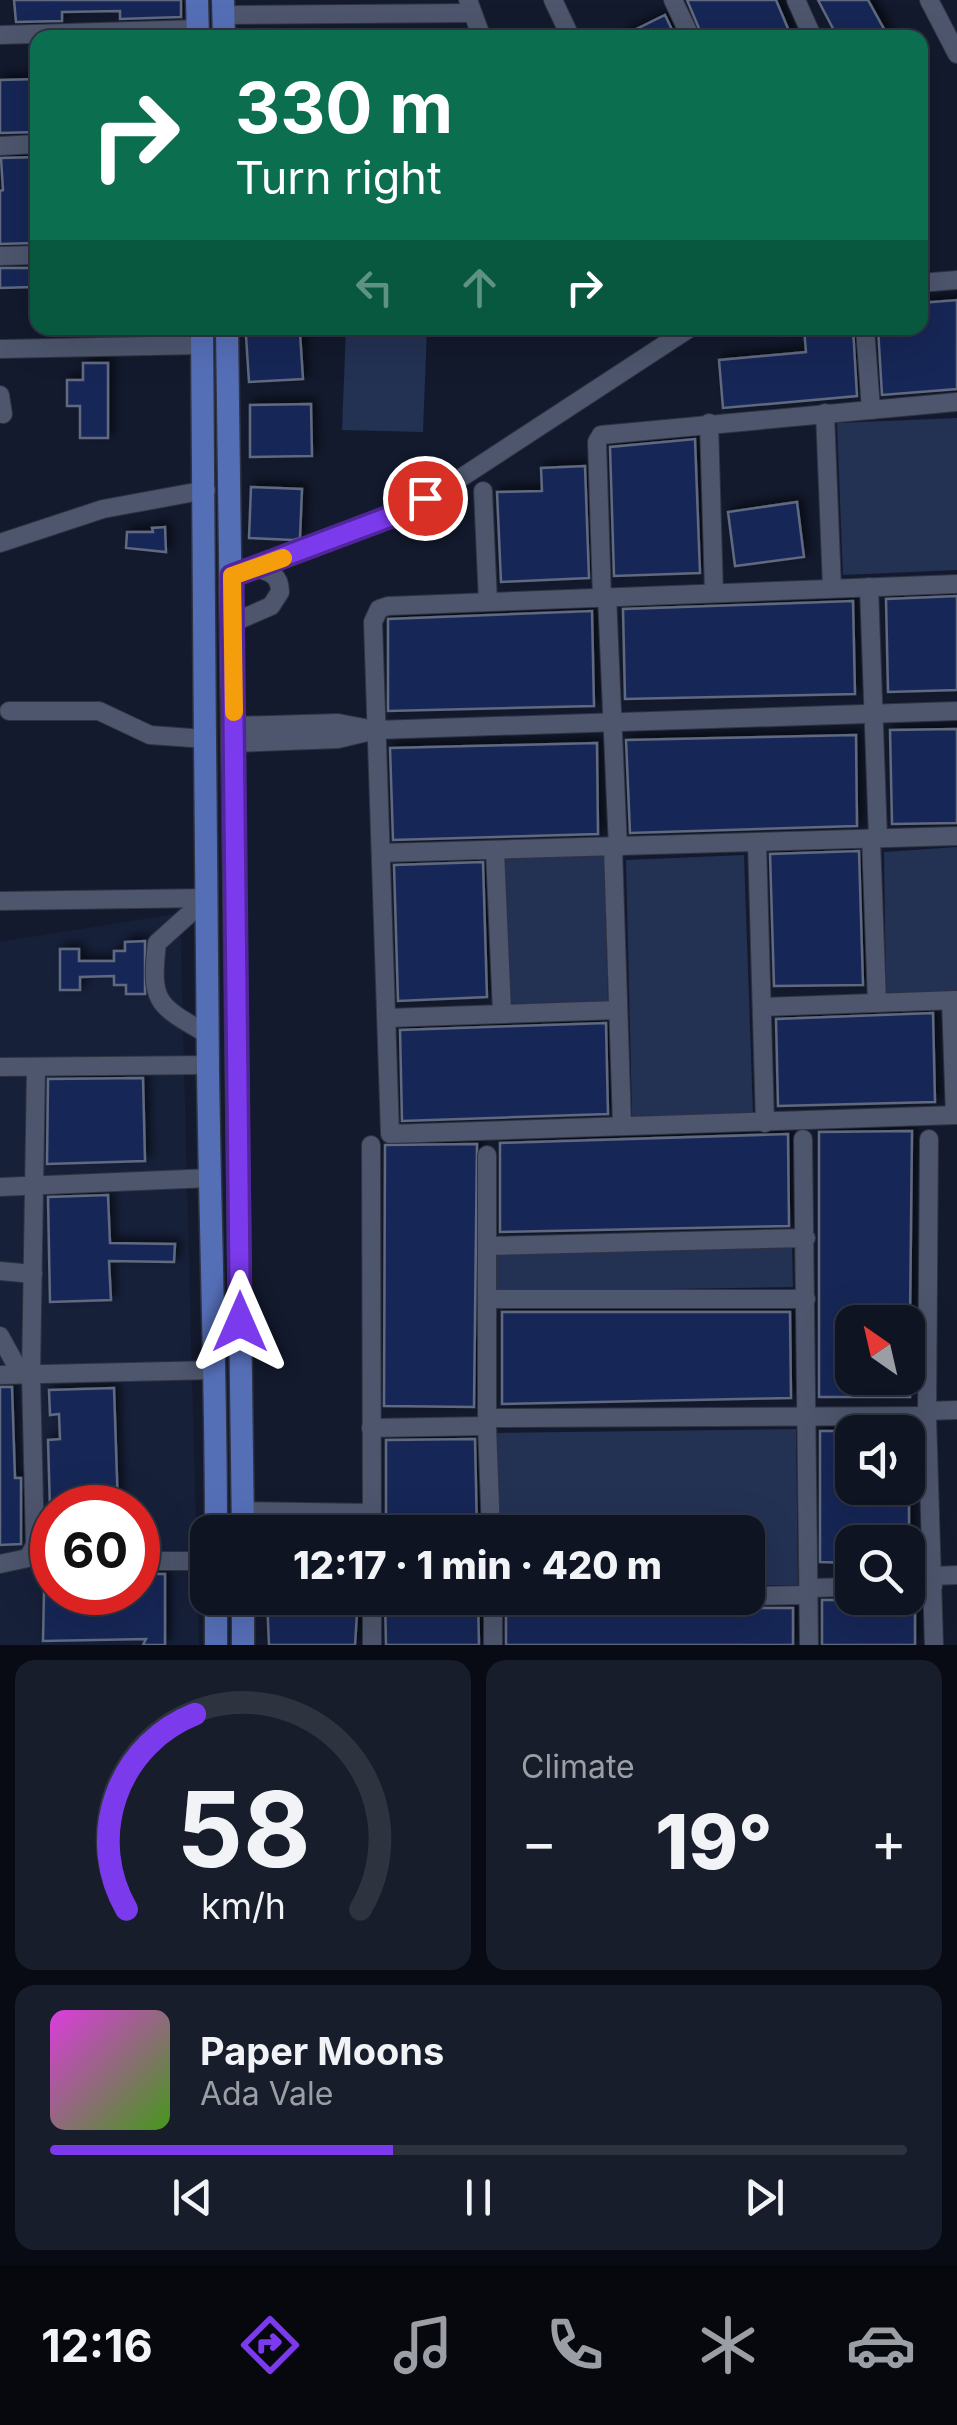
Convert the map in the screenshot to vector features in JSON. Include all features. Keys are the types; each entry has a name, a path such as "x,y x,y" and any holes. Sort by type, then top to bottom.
{"main road":[{"path":"197,0 198,30"},
{"path":"228,335 243,1515"},
{"path":"202,336 216,1515"},
{"path":"210,1187 239,1196"},
{"path":"212,1248 240,1247"},
{"path":"216,1615 216,1645"},
{"path":"243,1615 243,1645"}],"street":[{"path":"553,0 567,30"},
{"path":"673,0 687,30"},
{"path":"796,0 809,30"},
{"path":"929,0 957,54"},
{"path":"223,18 470,7"},
{"path":"0,35 30,35"},
{"path":"0,146 30,144"},
{"path":"0,256 30,255"},
{"path":"928,282 957,280"},
{"path":"232,576 397,514 454,483 679,335"},
{"path":"866,335 871,410"},
{"path":"0,349 202,336"},
{"path":"622,1125 614,721 598,438 609,432 957,402"},
{"path":"825,413 832,588"},
{"path":"709,423 714,592"},
{"path":"0,543 102,509 206,490"},
{"path":"483,491 488,602"},
{"path":"232,623 270,606 280,592 273,573 256,568"},
{"path":"762,1007 954,1001 956,1115 390,1134 373,622 379,610 388,606 957,584"},
{"path":"869,587 877,1002"},
{"path":"9,711 99,711 150,735 206,740"},
{"path":"234,735 338,740 376,730 957,711"},
{"path":"381,854 957,836"},
{"path":"757,842 765,1123"},
{"path":"495,850 502,1013"},
{"path":"0,901 207,898"},
{"path":"207,898 157,942 154,972 156,992 166,1010 208,1034"},
{"path":"387,1018 618,1010"},
{"path":"0,1067 208,1064"},
{"path":"0,1564 28,1558 35,1545 26,1374 33,1274 36,1068"},
{"path":"803,1139 809,1645"},
{"path":"929,1139 927,1413 934,1645"},
{"path":"371,1145 372,1515"},
{"path":"488,1155 490,1515"},
{"path":"0,1187 210,1187"},
{"path":"489,1246 806,1238"},
{"path":"0,1271 33,1274"},
{"path":"488,1299 806,1299"},
{"path":"0,1336 26,1374"},
{"path":"0,1375 216,1370"},
{"path":"371,1428 957,1410"},
{"path":"160,1562 190,1561"},
{"path":"925,1583 957,1576"},
{"path":"765,1595 835,1589"},
{"path":"372,1615 372,1645"},
{"path":"493,1615 493,1645"}],"shaded area":[{"path":"346,335 427,335 423,432 342,430"},
{"path":"957,418 957,570 843,575 837,423"},
{"path":"957,847 957,992 886,995 884,852"},
{"path":"604,855 608,1001 508,1004 505,858"},
{"path":"744,855 753,1114 632,1116 626,860"},
{"path":"180,913 196,1515 190,1515 190,1615 198,1615 199,1645 0,1645 0,942"},
{"path":"792,1247 793,1287 493,1292 493,1251"},
{"path":"796,1429 798,1585 765,1585 765,1515 498,1515 496,1433"}],"building":[{"path":"14,0 181,0 181,17 120,19 120,11 62,12 62,21 16,22"},
{"path":"687,0 776,0 789,30 700,30"},
{"path":"818,0 868,0 885,30 834,30"},
{"path":"665,15 672,30 634,30"},
{"path":"30,79 30,132 0,133 0,80"},
{"path":"30,157 30,243 0,244 1,158"},
{"path":"0,268 30,268 30,287 0,288"},
{"path":"957,300 957,389 882,395 878,335 928,335 928,302"},
{"path":"300,335 303,379 249,382 246,336"},
{"path":"805,335 853,335 857,396 723,408 719,360 806,352"},
{"path":"83,363 108,363 108,438 80,438 80,406 67,406 67,380 83,380"},
{"path":"311,404 312,456 250,457 250,405"},
{"path":"695,439 700,573 614,576 610,447"},
{"path":"585,466 589,578 501,582 497,492 542,491 541,468"},
{"path":"251,487 302,489 300,538 249,538"},
{"path":"797,502 804,557 735,566 728,512"},
{"path":"165,527 166,552 126,548 127,532 153,532 152,528"},
{"path":"957,596 957,690 888,692 886,599"},
{"path":"853,601 855,694 625,699 623,609"},
{"path":"592,611 594,706 388,711 388,619"},
{"path":"957,729 957,823 892,824 890,730"},
{"path":"856,735 857,826 630,833 626,740"},
{"path":"597,743 598,834 393,840 390,748"},
{"path":"859,851 863,985 774,986 770,854"},
{"path":"483,862 487,997 398,1001 394,865"},
{"path":"145,941 145,994 126,994 126,985 114,985 114,976 80,977 80,990 60,990 60,949 79,949 79,961 114,961 114,951 125,951 125,942"},
{"path":"933,1013 935,1102 778,1106 776,1019"},
{"path":"606,1023 608,1114 402,1121 400,1030"},
{"path":"143,1078 145,1161 47,1164 48,1079"},
{"path":"912,1131 910,1305 835,1305 835,1395 910,1397 819,1397 819,1132"},
{"path":"788,1134 789,1226 500,1232 500,1143"},
{"path":"477,1144 474,1407 384,1406 385,1145"},
{"path":"108,1195 110,1243 175,1244 174,1262 109,1261 111,1300 50,1302 48,1197"},
{"path":"502,1312 790,1312 791,1398 502,1404"},
{"path":"0,1387 12,1387 15,1478 21,1478 21,1544 0,1545"},
{"path":"114,1388 117,1485 49,1485 48,1440 60,1439 59,1414 50,1415 49,1390"},
{"path":"820,1431 835,1431 835,1505 909,1505 909,1525 835,1525 835,1562 820,1562"},
{"path":"475,1439 477,1515 386,1515 386,1440"},
{"path":"160,1574 165,1574 165,1645 143,1645 146,1639 43,1641 44,1615 160,1615"},
{"path":"822,1600 835,1600 835,1615 915,1615 915,1645 822,1645"},
{"path":"765,1608 793,1608 793,1645 506,1645 506,1615 765,1615"},
{"path":"268,1615 357,1615 355,1645 269,1645"},
{"path":"385,1615 478,1615 479,1645 386,1645"}],"slow traffic":[{"path":"234,712 232,576 283,558"}],"route":[{"path":"240,1322 232,576 397,514 425,498"}]}
